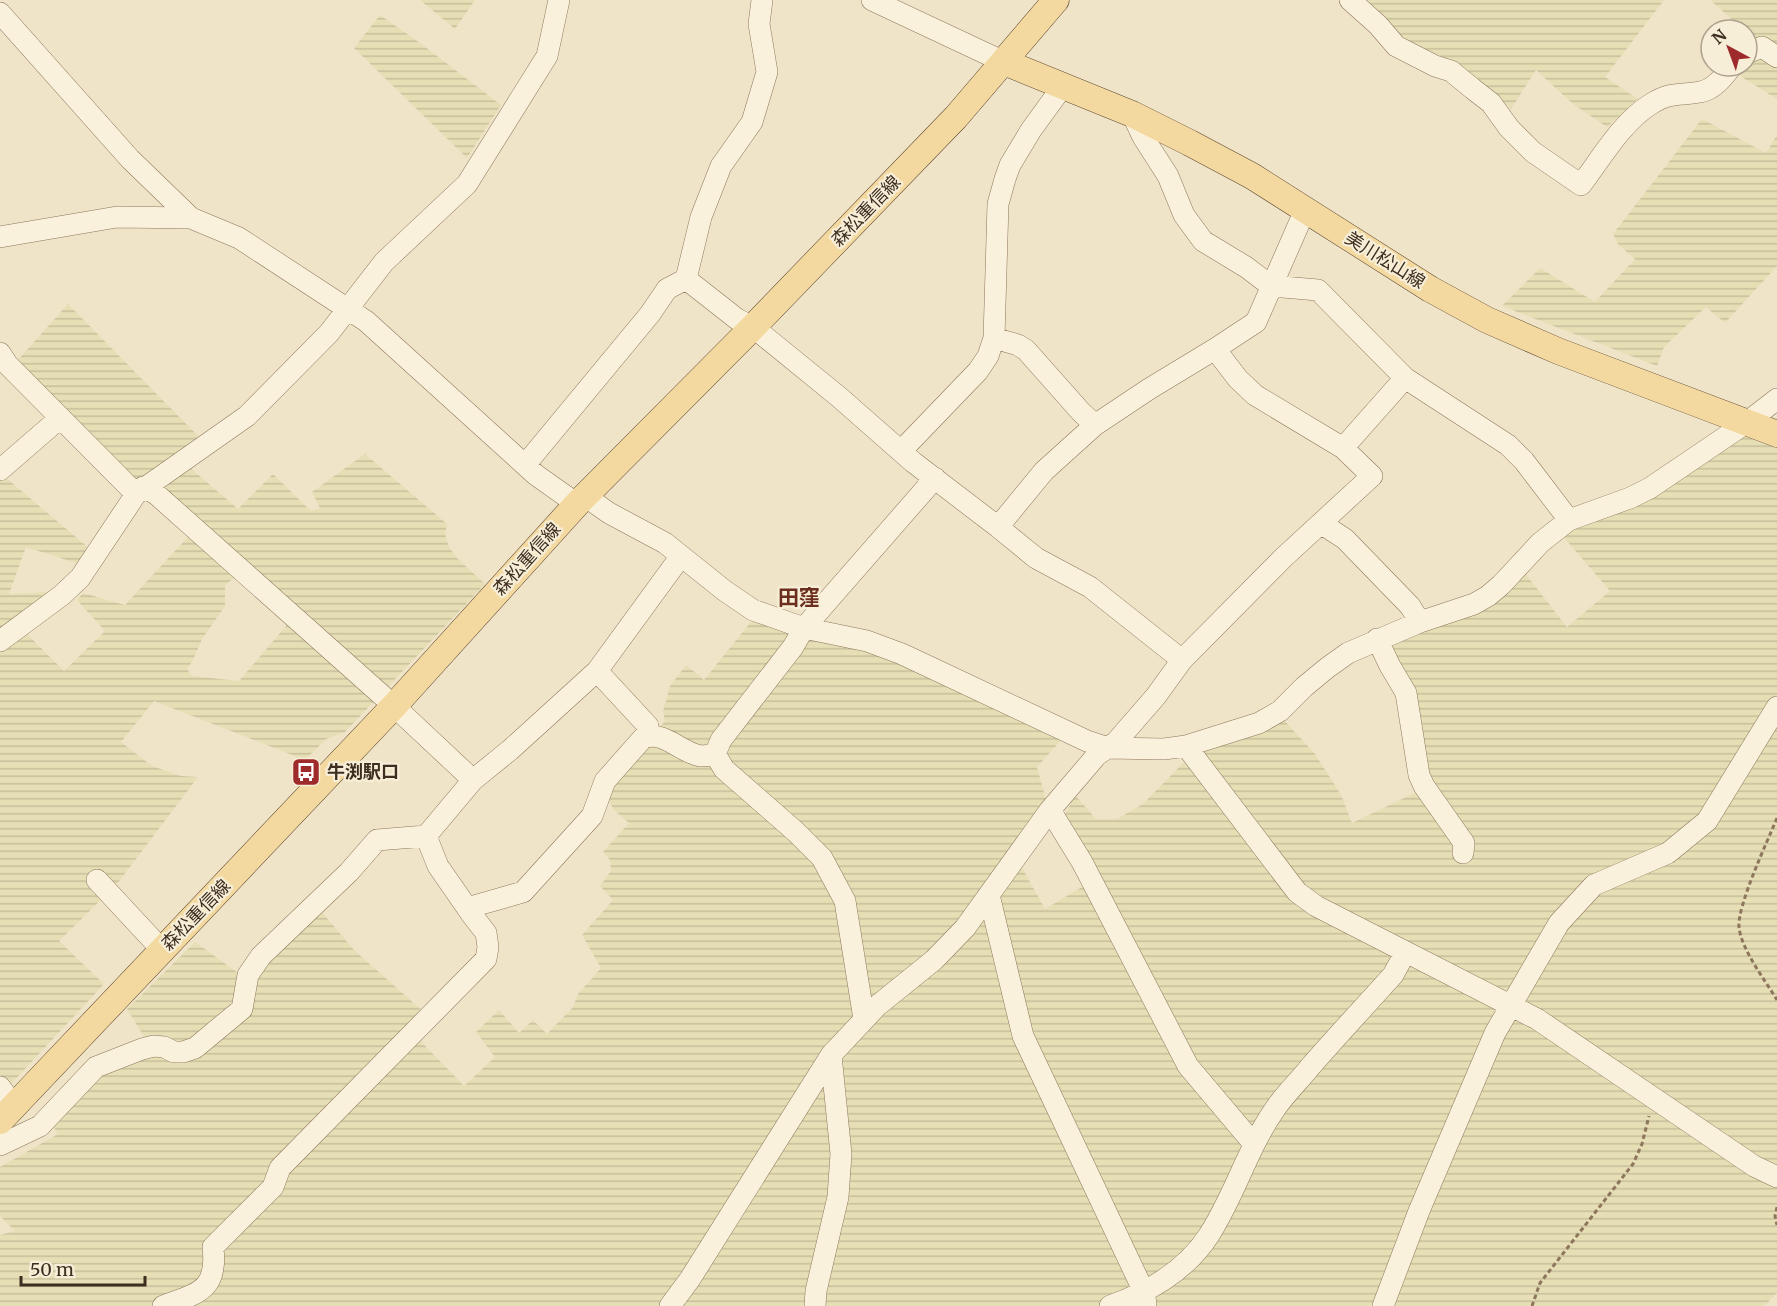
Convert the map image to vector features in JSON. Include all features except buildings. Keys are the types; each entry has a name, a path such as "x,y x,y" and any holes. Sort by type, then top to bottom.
{"main road":[{"name":"森松重信線","path":"5,1104 162,950 394,706 581,500 753,327 956,117 1056,0"},
{"name":"美川松山線","path":"1004,62 1132,114 1252,176 1430,289 1487,320 1558,351 1777,434"}],"street":[{"path":"0,641 62,595 80,578 139,490 248,416 329,333 384,262 467,184 547,56 559,0"},
{"path":"525,465 650,314 667,289 686,279 705,206 721,166 752,122 767,72 759,24 762,0"},
{"path":"872,0 1004,62"},
{"path":"1350,0 1378,25 1396,46 1451,71 1491,104 1509,128 1533,152 1581,184 1642,110 1664,96 1675,93 1701,92 1712,87 1721,78"},
{"path":"0,13 130,159 191,218 239,238 366,321 525,465 581,500 665,543 753,610 804,628 867,641 902,654 1078,737 1108,748 1186,746 1266,719 1280,711 1304,687 1348,653 1420,622 1474,604 1488,596 1540,543 1569,520 1630,498 1650,488 1746,423 1777,399"},
{"path":"1759,48 1762,47 1777,57"},
{"path":"900,451 978,371 988,356 994,338 998,204 1010,165 1031,130 1063,86"},
{"path":"1132,114 1143,137 1168,176 1184,215 1203,241 1246,267 1271,286 1318,290 1405,378 1508,445 1524,461 1569,520"},
{"path":"998,527 1044,471 1095,425 1256,322 1305,210"},
{"path":"0,237 117,217 191,218"},
{"path":"686,279 737,319 753,327 839,396 900,451 1036,558 1090,587 1182,660"},
{"path":"994,338 1018,345 1026,350 1095,425"},
{"path":"678,1302 690,1279 831,1056 877,1006 934,960 965,928 1050,810 1097,756 1116,742 1156,696 1182,660 1283,558 1372,476 1343,448 1255,395 1238,379 1215,349"},
{"path":"0,353 8,365 60,418 139,490 156,494 394,706 473,780"},
{"path":"1343,448 1405,378"},
{"path":"0,470 60,418"},
{"path":"864,1019 845,901 822,858 796,832 724,770 716,754 720,740 793,647 804,628 934,478"},
{"path":"1322,524 1345,539 1410,606 1420,622"},
{"path":"0,1145 40,1126 96,1067 142,1049 164,1047 174,1052 183,1052 195,1048 242,1009 248,975 261,956 349,872 377,840 426,836 473,780 510,750 597,671 681,556"},
{"path":"1377,639 1407,693 1419,775 1424,786 1464,843 1463,853"},
{"path":"597,671 648,726 649,735"},
{"path":"1383,1306 1419,1210 1495,1033 1559,922 1594,885 1668,853 1707,821 1777,707"},
{"path":"467,908 523,892 592,816 605,781 643,738 649,735 660,737 700,756 716,754"},
{"path":"1186,746 1298,892 1342,921 1537,1019 1755,1166 1777,1177"},
{"path":"1050,810 1082,862 1188,1066 1253,1143"},
{"path":"163,1306 200,1292 209,1281 214,1269 213,1247 273,1187 280,1168 486,959 488,947 486,933 438,866 426,836"},
{"path":"97,880 162,950"},
{"path":"988,895 1023,1036 1145,1299"},
{"path":"1110,1306 1145,1299 1190,1258 1208,1236 1253,1143 1276,1107 1393,975 1405,953"},
{"path":"815,1306 816,1291 838,1197 841,1154 831,1056"}],"path":[{"path":"1777,818 1742,908 1739,926 1744,944 1777,1000"},
{"path":"1532,1306 1540,1283 1633,1164 1642,1144 1653,1096"},
{"path":"1777,1208 1775,1216 1777,1225"}],"shaded area":[{"path":"420,0 475,0 455,29"},
{"path":"1364,0 1664,0 1605,77 1638,99 1607,127 1573,104 1536,70 1511,109 1458,63 1401,40"},
{"path":"1710,0 1777,0 1777,99 1743,78 1759,78 1759,18 1730,18"},
{"path":"380,15 501,105 467,158 354,48"},
{"path":"1702,119 1766,153 1777,135 1777,266 1725,323 1706,307 1664,347 1657,366 1502,306 1540,268 1595,302 1635,259 1618,244 1613,234"},
{"path":"68,304 200,438 187,465 238,509 273,474 311,511 320,508 312,492 365,454 447,524 445,534 449,547 457,558 485,584 345,732 326,739 305,760 154,701 121,742 152,766 181,776 198,777 117,884 59,941 104,984 9,1086 0,1075 0,482 5,477 90,549 79,564 26,547 9,594 46,592 47,595 14,621 64,671 105,631 77,600 83,593 125,605 199,525 137,484 17,361","holes":["247,568 297,613 239,681 192,676 187,669 202,639 225,606 225,585"]},
{"path":"1743,434 1777,447 1777,1293 1764,1306 0,1306 0,1235 15,1231 0,1216 0,1167 58,1134 51,1122 79,1093 146,1040 127,1009 195,942 241,975 261,968 320,910 354,950 425,1013 409,1029 464,1086 495,1057 476,1032 499,1010 519,1033 533,1020 547,1034 573,1007 578,994 601,968 582,935 613,900 600,886 611,871 610,860 603,852 629,823 614,810 606,796 665,721 663,711 670,686 686,665 704,680 754,618 869,649 1063,738 1037,767 1046,800 1011,848 1045,909 1099,877 1063,818 1075,795 1096,819 1117,819 1143,804 1184,762 1282,718 1315,754 1341,795 1352,823 1429,786 1386,644 1524,572 1567,627 1610,591 1561,534"}],"place":[{"name":"牛渕駅口","path":"306,772"}],"district":[{"name":"田窪","path":"799,598"}]}
